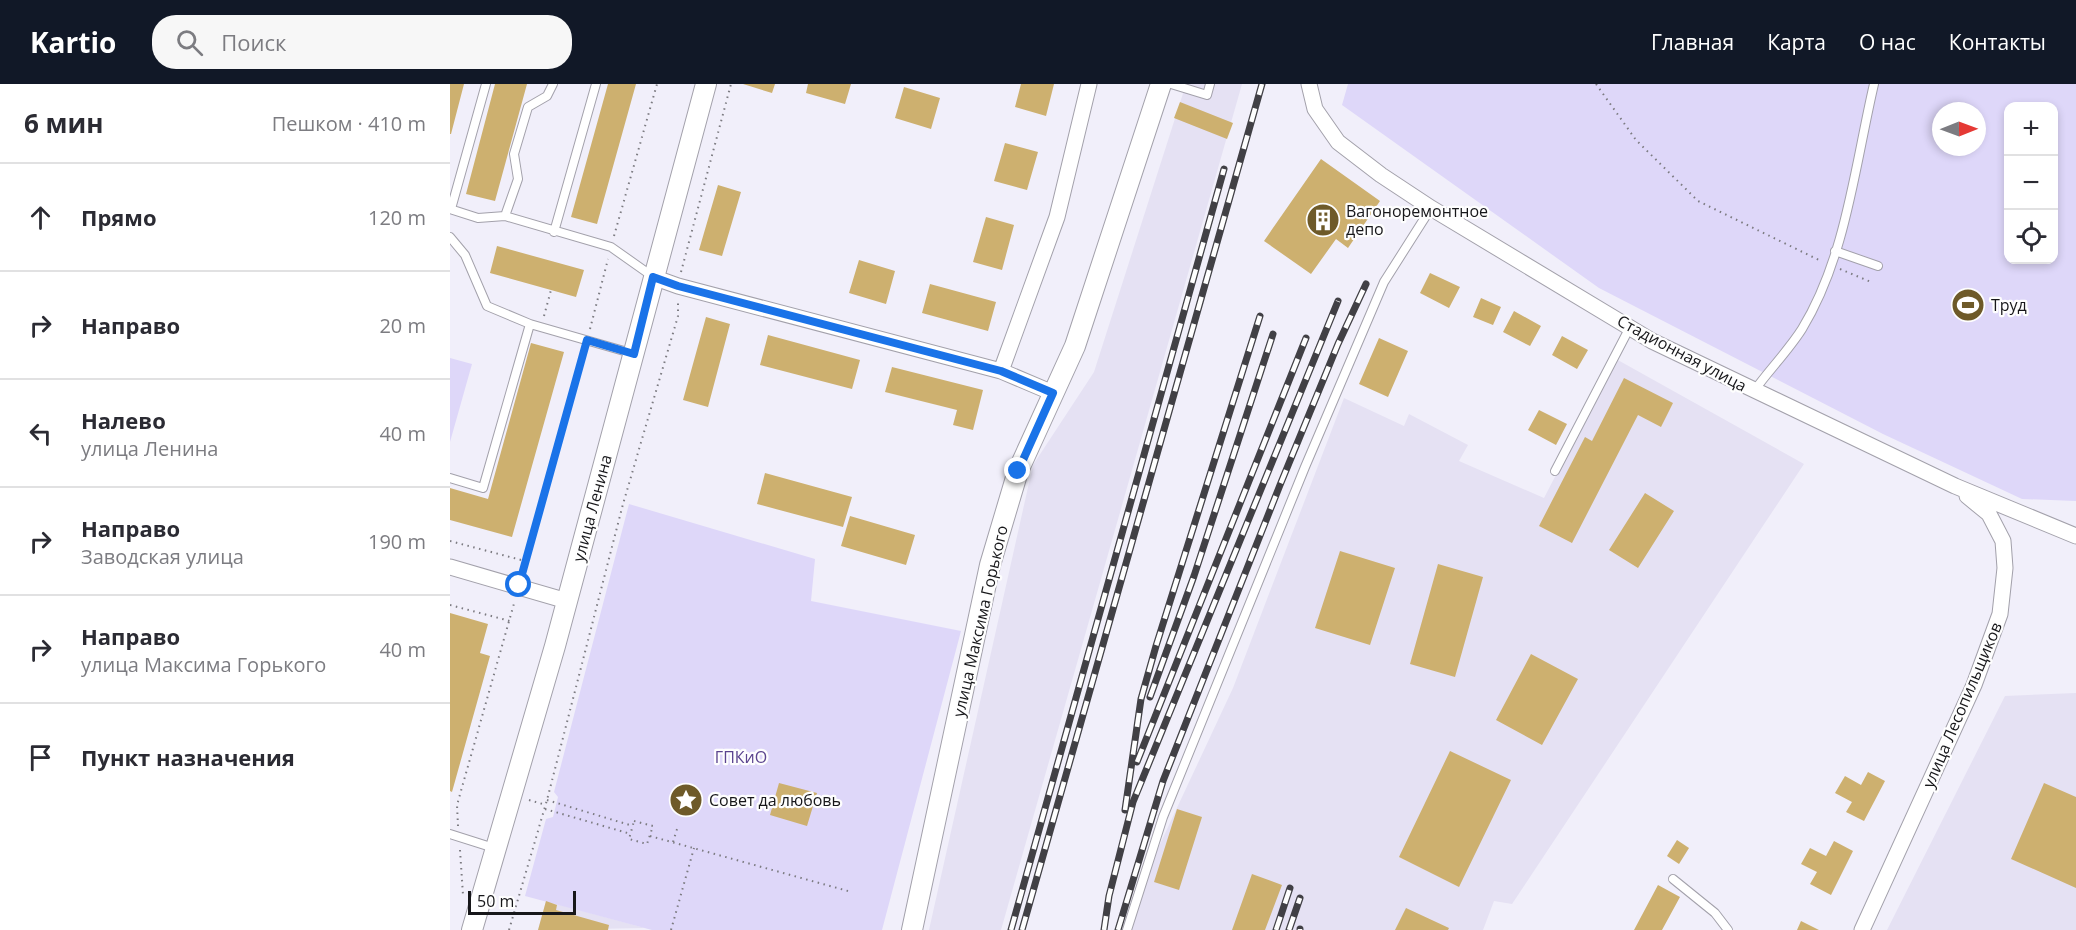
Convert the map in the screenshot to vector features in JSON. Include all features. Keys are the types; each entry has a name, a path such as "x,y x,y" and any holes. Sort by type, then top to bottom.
{"street":[{"name":"улица Ленина","path":"472,930 567,600 706,84"},
{"path":"1001,371 1057,217 1089,84"},
{"name":"улица Максима Горького","path":"912,930 990,565 1018,471 1076,345 1161,84"},
{"name":"Стадионная улица","path":"1310,84 1315,109 1338,142 1431,208 1653,341 1955,486 2076,536"},
{"path":"653,277 678,286 1001,371 1053,393"},
{"name":"улица Лесопильщиков","path":"1862,930 1974,685 2000,614 2005,577 2003,541 1989,514 1955,486"},
{"path":"450,567 567,600"}],"lane":[{"path":"486,84 451,209 478,218 505,216 611,247 653,277"},
{"path":"505,216 518,179 514,154 528,107 547,96 553,84"},
{"path":"554,232 596,84"},
{"path":"1171,84 1207,95 1210,84"},
{"path":"1754,391 1802,329 1831,266 1854,190 1874,84"},
{"path":"1127,930 1163,816 1305,467 1384,282 1431,208"},
{"path":"450,237 465,255 487,306 530,324 634,354"},
{"path":"1835,251 1878,266"},
{"path":"450,478 483,488 530,324"},
{"path":"1554,471 1630,327"},
{"path":"450,834 496,848"},
{"path":"1673,879 1715,913 1728,930"}],"path":[{"path":"464,897 457,804 510,621 657,84"},
{"path":"509,930 545,809 623,504 678,316 678,286 731,84"},
{"path":"1596,84 1636,140 1698,201 1831,266 1871,282"},
{"path":"541,327 551,290"},
{"path":"450,541 525,561"},
{"path":"450,604 510,621"},
{"path":"547,800 633,826"},
{"path":"558,813 561,805"},
{"path":"545,809 631,834"},
{"path":"577,819 580,811"},
{"path":"596,824 598,816"},
{"path":"614,830 616,821"},
{"path":"634,821 653,826 647,844 629,839 633,826 634,821"},
{"path":"672,842 678,826"},
{"path":"650,836 848,891"},
{"path":"671,930 694,848"}],"shaded area":[{"path":"1186,84 1242,84 1001,930 929,930 1033,465 1094,372"},
{"path":"1616,359 1804,464 1512,904 1494,901 1483,930 1131,930 1154,857 1233,688 1344,398 1404,426 1409,414 1468,445 1459,461 1544,498"},
{"path":"2076,693 2076,930 1887,930 2005,696"},
{"path":"546,901 645,928 538,930"}],"green space":[{"path":"1348,84 2076,84 2076,501 2022,499 1883,434 1599,288 1342,105"},
{"path":"450,358 472,364 450,442"},
{"name":"ГПКиО","path":"629,504 815,559 811,601 961,631 882,930 652,930 525,896 546,819 553,817 558,797 554,792"}],"building":[{"path":"450,84 464,84 451,134 450,134"},
{"path":"495,84 527,84 495,201 466,194"},
{"path":"608,84 636,84 597,224 571,217"},
{"path":"743,84 775,84 772,93"},
{"path":"808,84 851,84 845,104 806,93"},
{"path":"1021,84 1054,84 1046,116 1015,107"},
{"path":"904,87 940,98 931,129 895,118"},
{"path":"1180,102 1233,123 1227,139 1174,118"},
{"path":"1005,143 1038,152 1027,190 994,181"},
{"name":"Вагоноремонтное депо","path":"1321,159 1380,201 1348,248 1336,239 1311,274 1264,241"},
{"path":"718,185 741,192 722,256 699,250"},
{"path":"986,217 1014,225 1002,270 973,262"},
{"path":"497,246 584,270 576,297 490,273"},
{"path":"859,260 895,271 886,304 849,293"},
{"path":"1430,273 1460,287 1449,308 1420,293"},
{"path":"930,284 996,302 988,331 922,313"},
{"path":"1481,298 1501,307 1493,325 1473,317"},
{"path":"1514,311 1541,326 1530,346 1503,332"},
{"path":"706,317 730,324 708,407 683,400"},
{"path":"768,335 860,360 852,389 760,365"},
{"path":"1562,336 1588,350 1577,369 1552,355"},
{"path":"1379,338 1408,351 1388,397 1359,384"},
{"path":"531,343 564,352 512,537 450,520 450,488 488,499"},
{"path":"892,367 983,390 973,430 953,425 957,410 885,392"},
{"path":"1624,378 1673,403 1661,427 1638,415 1572,543 1539,526 1585,437 1592,441"},
{"path":"1539,410 1567,424 1556,445 1528,430"},
{"path":"765,473 852,497 843,527 757,504"},
{"path":"1645,493 1674,511 1638,568 1609,550"},
{"path":"850,516 915,535 906,565 841,546"},
{"path":"1340,551 1395,568 1370,645 1315,628"},
{"path":"1438,564 1483,577 1455,677 1410,664"},
{"path":"450,613 488,624 480,653 490,656 452,792 450,791"},
{"path":"1531,654 1578,679 1542,745 1496,720"},
{"path":"1450,751 1511,780 1459,887 1399,857"},
{"path":"1868,772 1885,781 1864,821 1846,812 1852,802 1835,793 1845,776 1861,785"},
{"path":"779,783 817,793 807,826 770,815"},
{"path":"2044,783 2076,797 2076,888 2011,859"},
{"path":"1177,809 1202,817 1179,890 1154,882"},
{"path":"1677,840 1689,848 1679,864 1667,856"},
{"path":"1834,841 1853,851 1831,895 1810,884 1817,872 1801,864 1810,848 1826,856"},
{"path":"1252,874 1282,885 1265,930 1232,930"},
{"path":"1658,885 1680,897 1662,930 1634,930"},
{"path":"546,901 557,905 556,910 609,925 608,930 538,930"},
{"path":"1406,908 1449,928 1448,930 1395,930"},
{"path":"1801,921 1819,930 1797,930"}],"railway":[{"path":"1022,930 1262,84"},
{"path":"1011,930 1224,169"},
{"path":"1118,930 1163,781 1280,485 1338,344 1366,284"},
{"path":"1104,930 1109,896 1133,802 1338,301"},
{"path":"1125,810 1141,699 1260,316"},
{"path":"1150,697 1194,576 1273,334"},
{"path":"1137,762 1306,338"},
{"path":"1276,930 1290,888"},
{"path":"1289,930 1300,898"}],"place":[{"name":"Вагоноремонтное депо","path":"1323,220"},
{"name":"Труд","path":"1968,305"},
{"name":"Совет да любовь","path":"686,800"}],"route":[{"path":"519,585 587,340 634,354 653,277 678,286 1001,371 1053,393 1018,471"}]}
